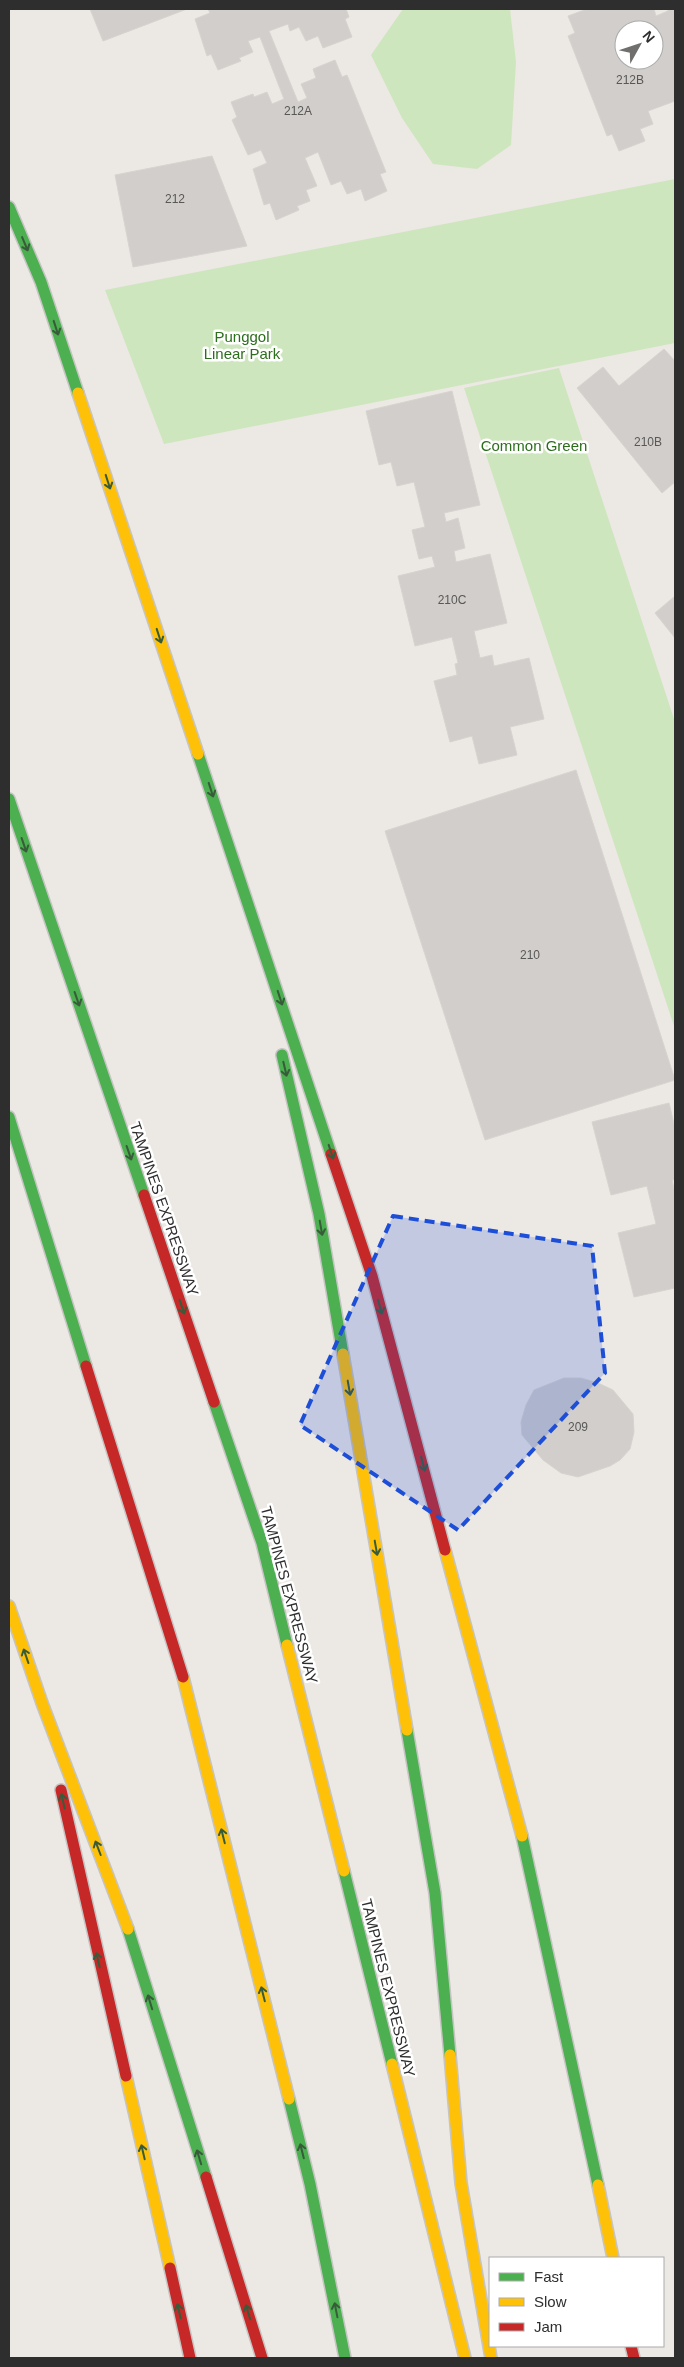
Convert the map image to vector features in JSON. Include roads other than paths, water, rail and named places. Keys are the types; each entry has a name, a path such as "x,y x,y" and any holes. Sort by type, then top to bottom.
{"highway":[{"path":"9,207 41,282 372,1276 530,1864 613,2257"},
{"name":"TAMPINES EXPRESSWAY","path":"9,799 262,1543 465,2358"},
{"path":"242,886 274,1021"},
{"path":"278,1040 319,1214 435,1893 461,2184 489,2346"},
{"path":"9,1118 186,1686 310,2184 345,2358"},
{"path":"9,1606 42,1703 120,1907 262,2358"},
{"path":"42,1703 190,2358"}],"park label":[{"name":"Punggol Linear Park","path":"242,346"},
{"name":"Common Green","path":"534,446"}]}
